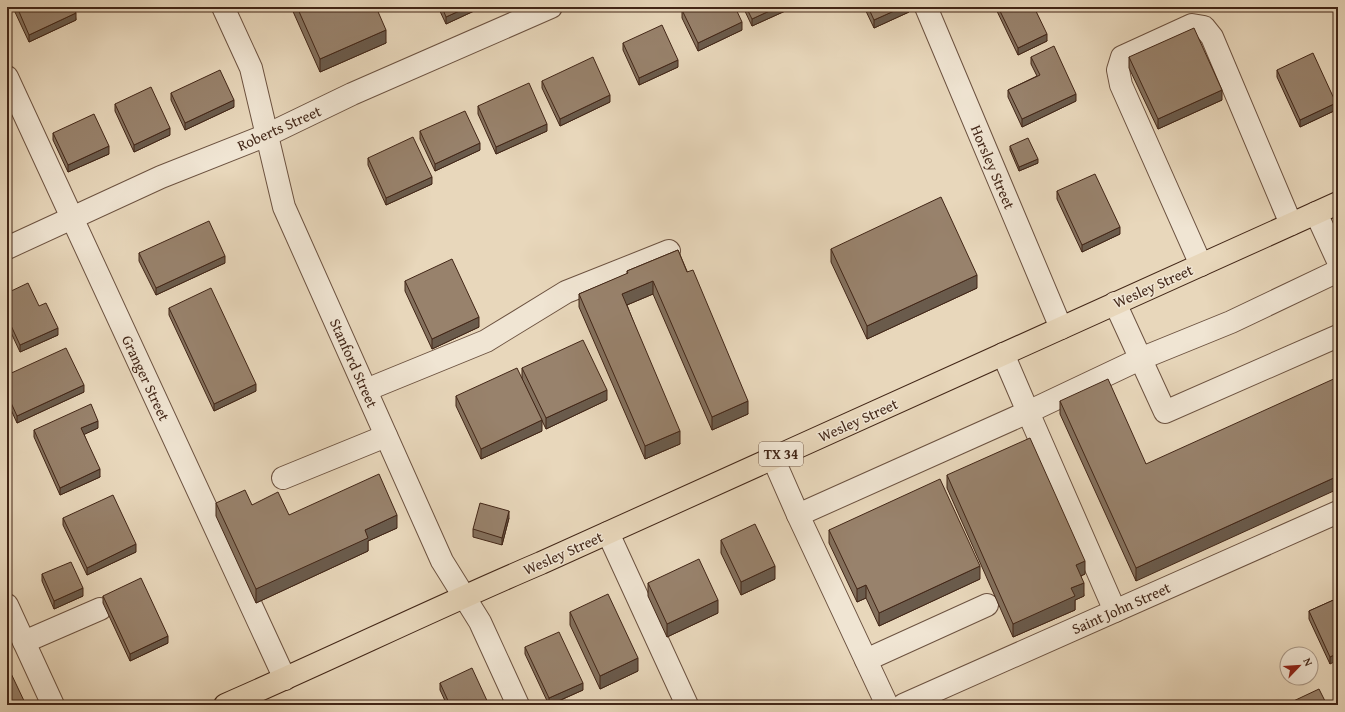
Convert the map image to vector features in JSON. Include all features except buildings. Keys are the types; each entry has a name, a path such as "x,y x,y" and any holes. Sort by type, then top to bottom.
{"main road":[{"name":"Wesley Street","path":"225,705 1338,203"}],"street":[{"name":"Stanford Street","path":"223,7 250,68 284,208 442,561 480,622 518,705"},
{"name":"Roberts Street","path":"7,248 161,177 266,135 352,94 551,7"},
{"name":"Horsley Street","path":"926,7 1061,328"},
{"path":"1201,265 1121,85 1118,70 1122,57 1185,28 1192,25 1204,27 1212,37 1291,224"},
{"name":"Granger Street","path":"7,77 285,679"},
{"path":"1316,213 1335,247"},
{"path":"366,390 486,341 566,292 669,251"},
{"path":"798,515 1028,412 1140,359 1231,322 1338,271"},
{"path":"1115,303 1165,412 1338,336"},
{"path":"1003,354 1115,611"},
{"path":"283,478 386,436"},
{"path":"773,458 887,705"},
{"name":"Saint John Street","path":"903,705 1338,512"},
{"path":"608,533 688,705"},
{"path":"7,605 53,705"},
{"path":"866,660 987,605"},
{"path":"24,642 100,609"}]}
